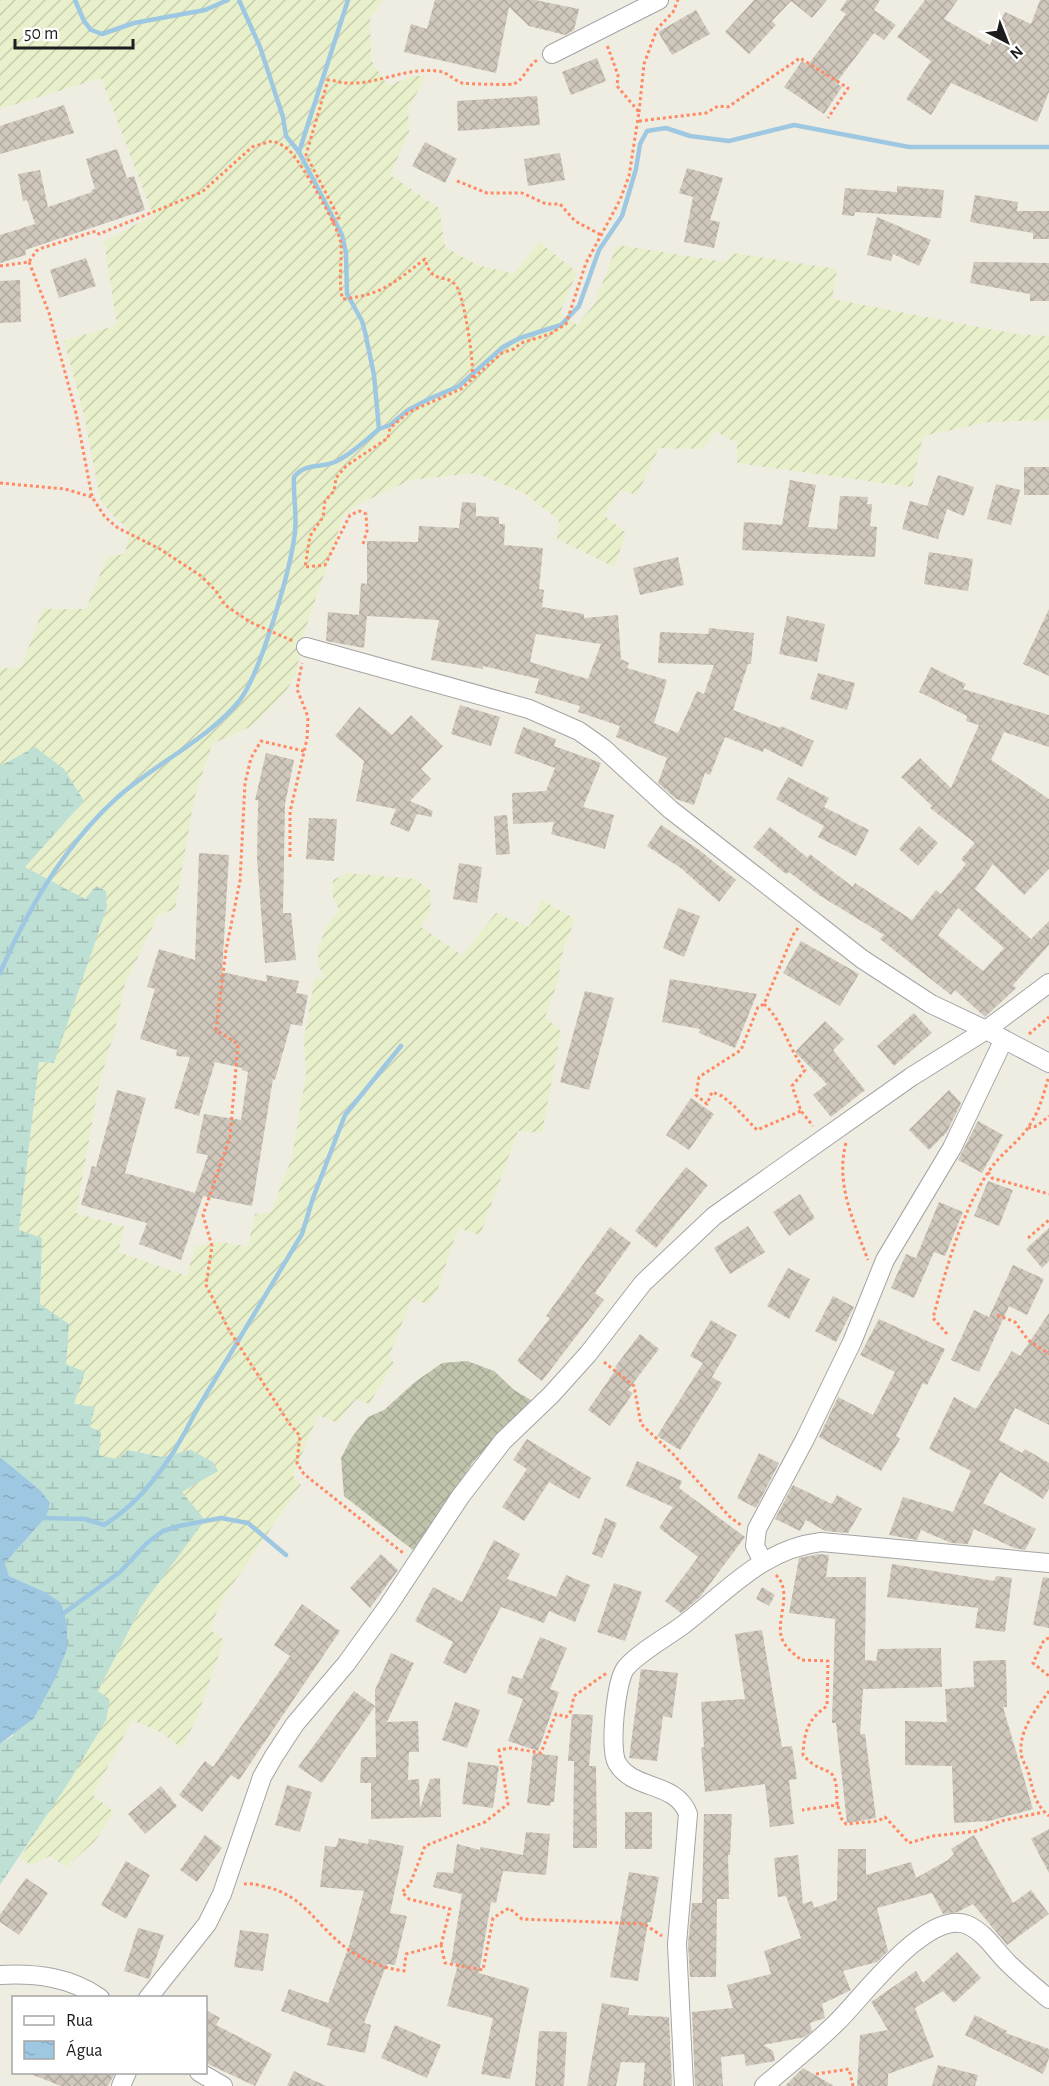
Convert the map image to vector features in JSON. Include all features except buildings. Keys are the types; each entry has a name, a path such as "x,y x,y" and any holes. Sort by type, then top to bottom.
{"street":[{"path":"552,54 599,28 659,0"},
{"path":"306,647 529,709 579,731 603,748 671,810 861,959 931,1004 1048,1063"},
{"path":"150,1996 189,1950 207,1924 222,1894 253,1799 274,1756 295,1724 346,1664 480,1470 503,1441 552,1395 588,1354 643,1283 714,1215 845,1126 911,1077 986,1030 1049,983"},
{"path":"763,1562 755,1546 754,1538 852,1342 874,1286 897,1237 952,1148 1010,1042"},
{"path":"684,2086 677,1944 688,1814 684,1804 676,1796 635,1778 617,1763 613,1750 616,1707 624,1670 746,1572 798,1545 821,1542 1049,1563"},
{"path":"765,2086 835,2024 897,1957 916,1941 949,1924 966,1924 979,1932 1020,1975 1049,1999"},
{"path":"0,1976 29,1974 50,1977 79,1985 97,1996"},
{"path":"201,2074 223,2086"}],"path":[{"path":"363,544 367,531 366,514 360,511 350,515 325,565 305,567 310,536 317,530 323,517 325,501 334,491 336,478 346,466 388,438 390,428 409,412 461,389 502,353 514,349 521,343 550,334 566,324 586,263 603,236 629,176 639,121 644,64 657,29 673,12 678,0"},
{"path":"599,28 615,63 618,75 617,86 639,112"},
{"path":"332,222 339,218 306,155 328,81 344,84 390,77 413,70 439,71 450,74 462,83 488,83 502,86 516,83 535,60 552,54"},
{"path":"639,121 706,113 718,106 728,107 800,58 848,88 828,118"},
{"path":"0,266 29,262 36,251 42,248 96,231 99,234 202,192 252,147 272,141 290,152 326,206 340,241 343,268 340,292 344,299 387,289 408,275 425,259 428,270 434,277 450,280 456,286 465,316 474,368 472,380"},
{"path":"457,181 487,193 522,193 546,204 560,204 575,221 603,236"},
{"path":"29,262 49,314 76,413 92,497 105,517 118,528 160,549 201,576 216,591 225,606 250,622 306,647 297,689 308,717 304,751 290,812 290,857"},
{"path":"0,483 65,489 92,497"},
{"path":"304,751 261,741 250,758 245,783 240,881 226,950 216,1030 238,1044 230,1137 203,1215 212,1246 206,1285 229,1330 300,1436 297,1463 304,1474 417,1564"},
{"path":"801,1111 757,1130 722,1096 712,1092 707,1104 696,1095 699,1077 741,1050 758,1007 764,1004 793,934 807,918"},
{"path":"764,1004 774,1013 793,1055 805,1070 792,1086 801,1111 813,1126 820,1125"},
{"path":"1010,1042 1049,1017"},
{"path":"947,1334 933,1318 961,1231 988,1172 1006,1148 1028,1128 1042,1103 1048,1078 1048,1063"},
{"path":"1028,1128 1036,1126 1049,1116"},
{"path":"845,1126 847,1139 840,1163 845,1198 870,1266 874,1286"},
{"path":"988,1172 992,1178 1049,1194"},
{"path":"1028,1238 1049,1220"},
{"path":"997,1315 1015,1322 1028,1340 1049,1354"},
{"path":"588,1354 610,1365 634,1386 641,1424 673,1454 723,1510 754,1538"},
{"path":"763,1562 780,1579 785,1602 783,1642 801,1660 828,1661 827,1706 815,1714 804,1732 803,1755 814,1766 831,1771 837,1779 837,1805 841,1818 846,1824 878,1821 885,1817 909,1843 933,1836 978,1831 1001,1821 1044,1812"},
{"path":"1049,1638 1044,1640 1033,1663 1049,1676"},
{"path":"624,1670 603,1673 591,1686 574,1696 571,1711 566,1717 556,1714 541,1753 512,1748 499,1750 508,1804 485,1822 425,1846 410,1884 402,1892 409,1899 450,1909 441,1945 445,1963 483,1970 493,1918 509,1908 522,1919 644,1924 677,1944"},
{"path":"1049,1691 1031,1716 1022,1737 1021,1755 1029,1774 1036,1804 1049,1816"},
{"path":"802,1810 837,1805"},
{"path":"222,1894 246,1883 284,1891 302,1903 336,1940 367,1961 382,1967 404,1971 406,1954 441,1945"},
{"path":"816,2074 849,2069 853,2086"}],"shaded area":[{"path":"0,0 383,0 370,19 371,60 388,86 411,76 426,76 408,109 409,132 390,175 439,208 445,247 477,265 514,274 539,242 577,272 560,313 577,325 594,305 617,245 726,262 733,253 837,269 832,299 1016,334 1049,336 1049,420 989,422 923,436 912,487 737,463 737,443 715,431 703,449 659,448 637,495 620,490 604,515 626,533 614,567 557,539 559,520 524,493 476,473 411,480 363,502 344,515 303,636 296,674 285,693 252,726 212,744 194,799 175,909 158,915 125,984 99,1084 76,1213 125,1227 118,1252 187,1276 195,1246 218,1242 248,1246 255,1214 271,1212 292,1157 306,1074 304,1038 315,977 324,979 318,963 318,949 327,925 339,910 332,895 333,880 347,873 415,879 431,891 430,911 421,927 462,955 496,913 529,927 542,900 575,919 563,951 557,984 545,1017 561,1031 542,1133 518,1131 480,1235 458,1228 437,1291 427,1304 412,1298 389,1356 394,1363 369,1404 356,1399 337,1423 318,1415 293,1476 301,1485 225,1595 209,1629 224,1640 197,1717 182,1748 162,1733 132,1720 93,1795 114,1812 95,1841 66,1867 50,1856 31,1865 20,1858 106,1720 98,1691 141,1607 181,1493 191,1450 161,1457 129,1450 117,1459 99,1455 90,1427 74,1404 65,1364 68,1324 40,1305 42,1238 19,1231 39,1062 53,1063 107,907 106,891 96,886 85,899 25,867 84,801 0,766 0,669 21,667 43,609 86,609 107,557 125,554 129,529 113,516 100,499 84,415 64,341 117,325 104,242 153,215 101,78 0,109"},
{"path":"467,1361 494,1371 514,1390 531,1400 474,1461 413,1550 344,1496 341,1458 352,1437 368,1417 384,1410 415,1382 442,1363"}],"green space":[{"path":"35,747 64,769 84,801 25,867 85,899 96,886 106,891 107,907 54,1063 39,1062 19,1230 42,1238 40,1304 69,1324 66,1364 85,1372 74,1404 95,1407 90,1427 101,1432 99,1455 117,1459 128,1450 161,1457 191,1450 213,1462 218,1471 182,1492 205,1520 141,1607 98,1691 110,1700 106,1720 69,1782 0,1885 0,1744 13,1736 45,1592 9,1576 5,1563 46,1517 39,1489 0,1457 0,766"}],"water":[{"path":"0,1457 39,1489 50,1503 46,1517 5,1563 9,1576 45,1592 61,1603 67,1624 67,1649 56,1677 34,1718 0,1744"}],"waterway":[{"path":"75,0 84,21 91,30 102,34 134,23 205,10 228,0"},
{"path":"0,973 36,901 82,834 133,784 199,738 240,700 266,644 281,594 295,525 294,477 309,467 343,458 379,429 374,375 365,332 362,321 347,294 346,253 342,235 299,152 286,136 283,117 260,47 239,0"},
{"path":"299,152 348,0"},
{"path":"379,429 390,425 408,410 459,386 503,347 520,338 561,325 579,306 599,250 622,216 636,169 640,144 647,131 666,128 690,136 729,141 794,125 909,147 1049,147"},
{"path":"42,1518 85,1519 104,1525 133,1503 157,1476 178,1445 302,1234 313,1198 345,1115 401,1046"},
{"path":"60,1616 120,1572 147,1543 163,1531 179,1526 221,1518 248,1523 286,1555"}]}
